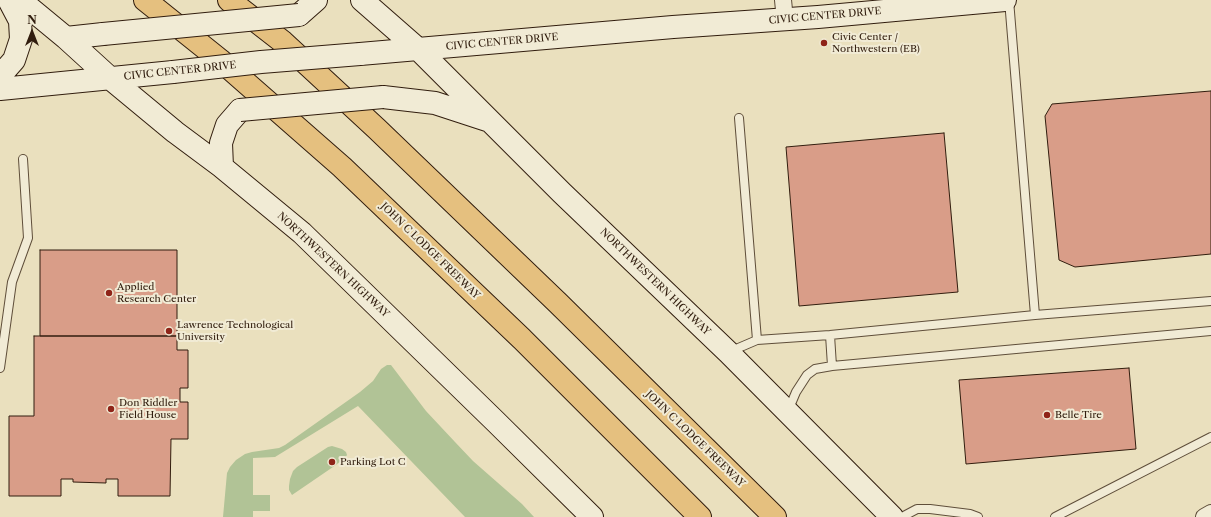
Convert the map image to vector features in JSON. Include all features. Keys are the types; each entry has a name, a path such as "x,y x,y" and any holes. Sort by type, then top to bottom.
{"highway":[{"name":"JOHN C LODGE FREEWAY","path":"144,0 220,60 342,167 522,339 700,517"},
{"name":"JOHN C LODGE FREEWAY","path":"229,0 283,42 382,135 552,298 775,517"}],"main road":[{"path":"0,76 14,60 21,39 20,21 9,0"},
{"name":"NORTHWESTERN HIGHWAY","path":"20,0 175,132 222,167 302,234 592,517"},
{"path":"66,38 299,15 316,0"},
{"name":"NORTHWESTERN HIGHWAY","path":"362,0 418,49 562,193 728,352 892,517"},
{"name":"CIVIC CENTER DRIVE","path":"0,89 262,62 673,27 784,10 1006,0"},
{"path":"222,167 221,143 227,125 240,110 383,97 435,103 490,121"}],"street":[{"path":"1204,517 1211,513"}],"lane":[{"path":"1009,0 1035,315"},
{"path":"739,118 757,340"},
{"path":"0,368 12,282 28,238 23,159"},
{"path":"728,352 757,340 830,335 1035,315 1211,301"},
{"path":"788,412 796,392 807,375 815,369 832,366 1211,331"},
{"path":"830,335 832,366"},
{"path":"1055,517 1211,437"},
{"path":"902,517 917,509 930,508 970,514 978,517"}],"green space":[{"path":"387,365 391,365 426,411 473,461 522,504 534,517 465,517 358,406 275,457 253,458 253,495 270,495 270,511 253,511 253,517 223,517 227,473 236,460 245,454 279,448 285,445 360,392 373,381 381,369"},
{"path":"332,446 346,452 347,455 345,458 292,495 289,490 289,486 293,471 328,447"}],"building":[{"path":"1211,91 1211,254 1075,267 1059,260 1045,116 1052,104"},
{"path":"944,133 958,292 799,306 786,147"},
{"name":"Applied Research Center","path":"40,250 177,250 177,336 40,336"},
{"name":"Don Riddler Field House","path":"34,336 177,336 177,350 188,350 188,388 180,388 180,402 188,402 188,439 171,439 170,496 118,496 118,479 106,479 106,483 73,482 73,479 61,479 61,496 9,496 9,416 34,416"},
{"name":"Belle Tire","path":"1129,368 1136,449 966,464 959,380"}],"place":[{"name":"Civic Center / Northwestern (EB)","path":"824,43"},
{"name":"Applied Research Center","path":"109,293"},
{"name":"Lawrence Technological University","path":"169,331"},
{"name":"Don Riddler Field House","path":"111,409"},
{"name":"Belle Tire","path":"1047,415"},
{"name":"Parking Lot C","path":"332,462"}]}
